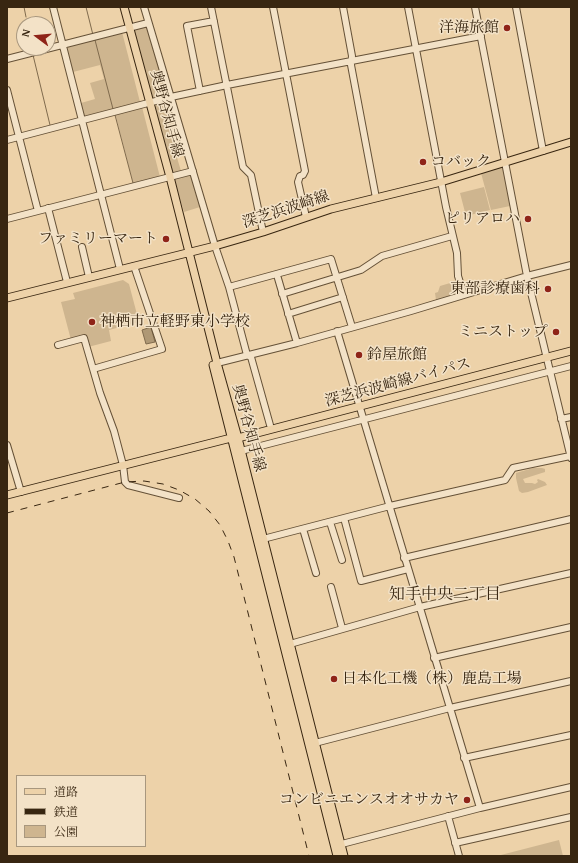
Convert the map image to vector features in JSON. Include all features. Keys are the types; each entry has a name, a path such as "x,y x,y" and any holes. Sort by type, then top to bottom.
{"main road":[{"name":"奥野谷知手線","path":"119,7 128,29"},
{"name":"奥野谷知手線","path":"124,7 128,29 147,103 235,436 241,451 290,644 338,845 337,856"},
{"name":"深芝浜波崎線","path":"7,298 89,276 215,246 263,232 331,209 441,182 571,142"},
{"name":"奥野谷知手線","path":"187,253 217,363 338,845 344,856"},
{"name":"深芝浜波崎線バイパス","path":"547,355 571,346"},
{"name":"深芝浜波崎線バイパス","path":"7,495 547,355 571,351"},
{"name":"深芝浜波崎線バイパス","path":"235,436 270,425 358,404"}],"street":[{"path":"53,7 64,45 120,269"},
{"path":"144,7 215,246 229,287 247,355 251,357 270,425"},
{"path":"211,7 244,167 251,175 263,232"},
{"path":"273,7 305,171 303,175 300,176 298,182 306,217"},
{"path":"343,7 352,56 351,65 376,198"},
{"path":"408,7 441,182 457,253 458,276 464,295"},
{"path":"263,539 390,506 505,480 513,468 571,457 527,276 475,7"},
{"path":"516,7 543,151"},
{"path":"200,91 187,26 214,21"},
{"path":"7,59 148,23"},
{"path":"7,140 171,97 481,36"},
{"path":"7,90 38,211"},
{"path":"7,219 193,171"},
{"path":"48,208 67,282"},
{"path":"282,294 360,270 382,256 452,236"},
{"path":"82,247 89,276"},
{"path":"229,287 331,259 352,327"},
{"path":"217,363 297,343 571,264"},
{"path":"93,369 162,349 134,266"},
{"path":"277,275 297,343"},
{"path":"288,314 343,298"},
{"path":"337,331 480,808"},
{"path":"58,345 84,338 114,431 123,465 125,482 128,485 179,498"},
{"path":"241,451 571,366"},
{"path":"562,419 571,417"},
{"path":"7,445 21,492"},
{"path":"344,518 361,581 408,569"},
{"path":"404,558 571,519"},
{"path":"330,522 342,560"},
{"path":"303,529 316,573"},
{"path":"290,644 420,607 571,573"},
{"path":"331,587 342,628"},
{"path":"434,658 571,627"},
{"path":"315,744 450,708 571,681"},
{"path":"464,758 571,735"},
{"path":"338,845 480,808 571,787"},
{"path":"448,816 459,856"},
{"path":"455,842 571,817"}],"green space":[{"path":"147,27 167,96 153,99 134,31 136,29"},
{"path":"122,32 140,102 84,117 81,103 95,99 90,83 104,79 100,65 73,72 66,47"},
{"path":"170,101 184,149 175,151 181,171 173,173 155,106 157,104"},
{"path":"142,107 160,177 133,183 115,113"},
{"path":"500,167 504,168 510,206 491,210 481,173"},
{"path":"191,174 200,207 184,212 174,179"},
{"path":"484,187 490,210 466,216 460,193"},
{"path":"123,280 129,284 139,322 109,330 111,341 88,347 85,336 71,340 61,302 75,299 73,293"},
{"path":"457,281 458,289 455,295 436,300 435,293 438,292 440,286"},
{"path":"533,468 545,469 545,472 523,479 525,483 535,484 538,482 538,479 545,482 547,485 522,493 519,491 516,473"},
{"path":"559,840 563,856 497,856"}],"shaded area":[{"path":"151,327 155,342 146,344 142,330"}],"waterway":[{"path":"24,7 26,16"},
{"path":"86,7 93,35"},
{"path":"95,40 113,109"},
{"path":"33,56 50,125"},
{"path":"115,115 133,183"}],"railway":[{"path":"7,513 125,482 144,481 163,484 179,490 195,499 209,511 220,525 234,557 309,856"}],"place":[{"name":"洋海旅館","path":"507,28"},
{"name":"コバック","path":"423,162"},
{"name":"ピリアロハ","path":"528,219"},
{"name":"ファミリーマート","path":"166,239"},
{"name":"東部診療歯科","path":"548,289"},
{"name":"神栖市立軽野東小学校","path":"92,322"},
{"name":"ミニストップ","path":"556,332"},
{"name":"鈴屋旅館","path":"359,355"},
{"name":"日本化工機（株）鹿島工場","path":"334,679"},
{"name":"コンビニエンスオオサカヤ","path":"467,800"}],"district":[{"name":"知手中央二丁目","path":"445,595"}]}
